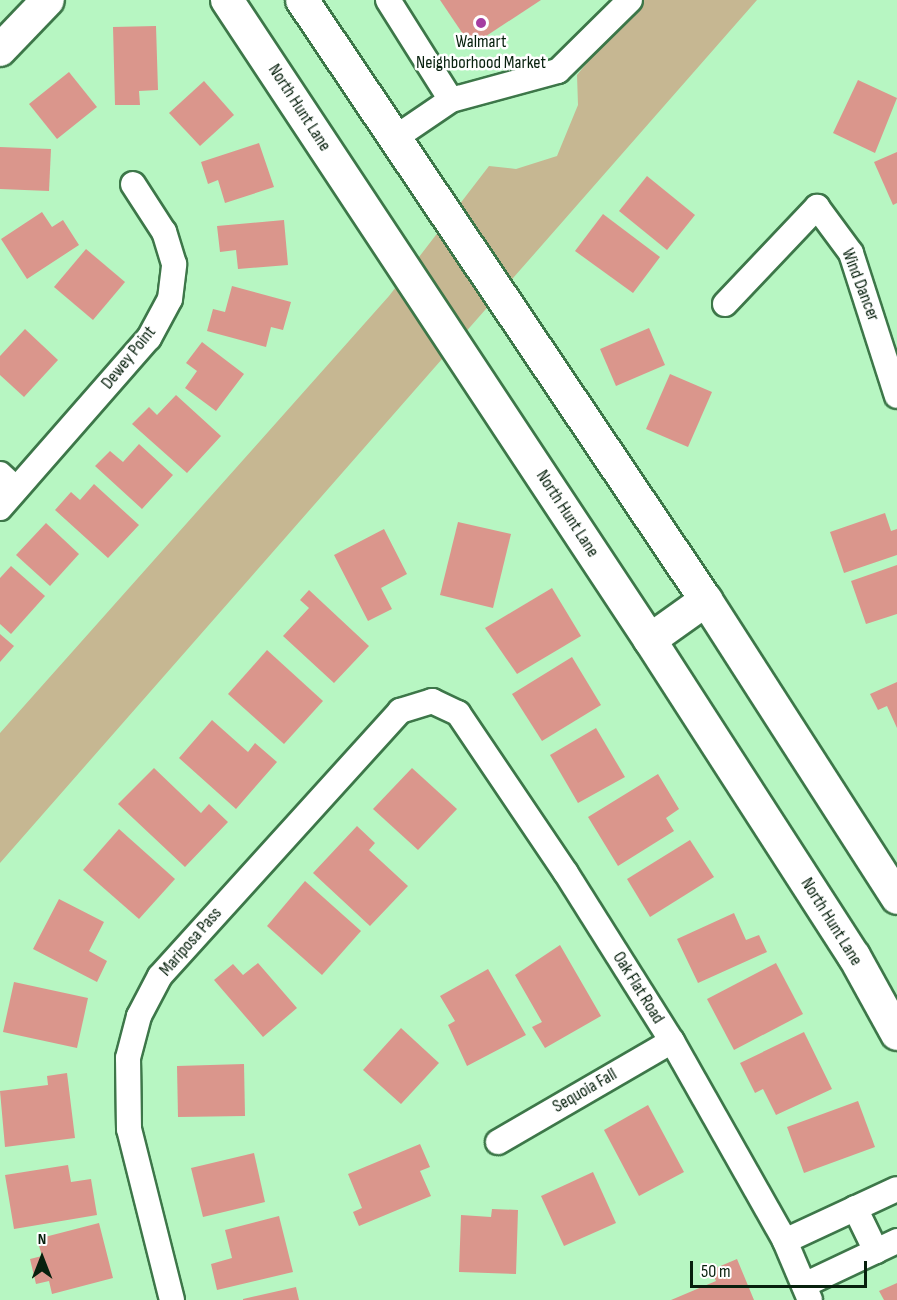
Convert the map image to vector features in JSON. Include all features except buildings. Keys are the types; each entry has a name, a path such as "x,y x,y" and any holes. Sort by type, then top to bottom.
{"main road":[{"path":"0,50 48,0"},
{"name":"North Hunt Lane","path":"227,0 650,640 854,956 897,1034"},
{"path":"302,0 706,600 897,898"},
{"path":"650,640 706,600"}],"street":[{"path":"388,0 451,100"},
{"path":"395,138 451,100 558,71 630,0"},
{"name":"Dewey Point","path":"0,508 8,482 149,339 170,299 174,264 164,232 133,184"},
{"name":"Wind Dancer","path":"725,304 817,207 851,253 897,396"},
{"name":"Oak Flat Road","path":"432,701 458,713 672,1041 784,1241 807,1293"},
{"name":"Mariposa Pass","path":"172,1300 129,1129 128,1058 139,1016 160,976 400,711 432,701"},
{"name":"Sequoia Fall","path":"498,1142 672,1041"},
{"path":"784,1241 897,1189"},
{"path":"807,1293 886,1246 855,1208"}],"shaded area":[{"path":"637,0 757,0 0,863 0,733 389,296 489,166 516,169 557,156 578,105 577,75"}],"place":[{"name":"Walmart Neighborhood Market","path":"481,23"}]}
